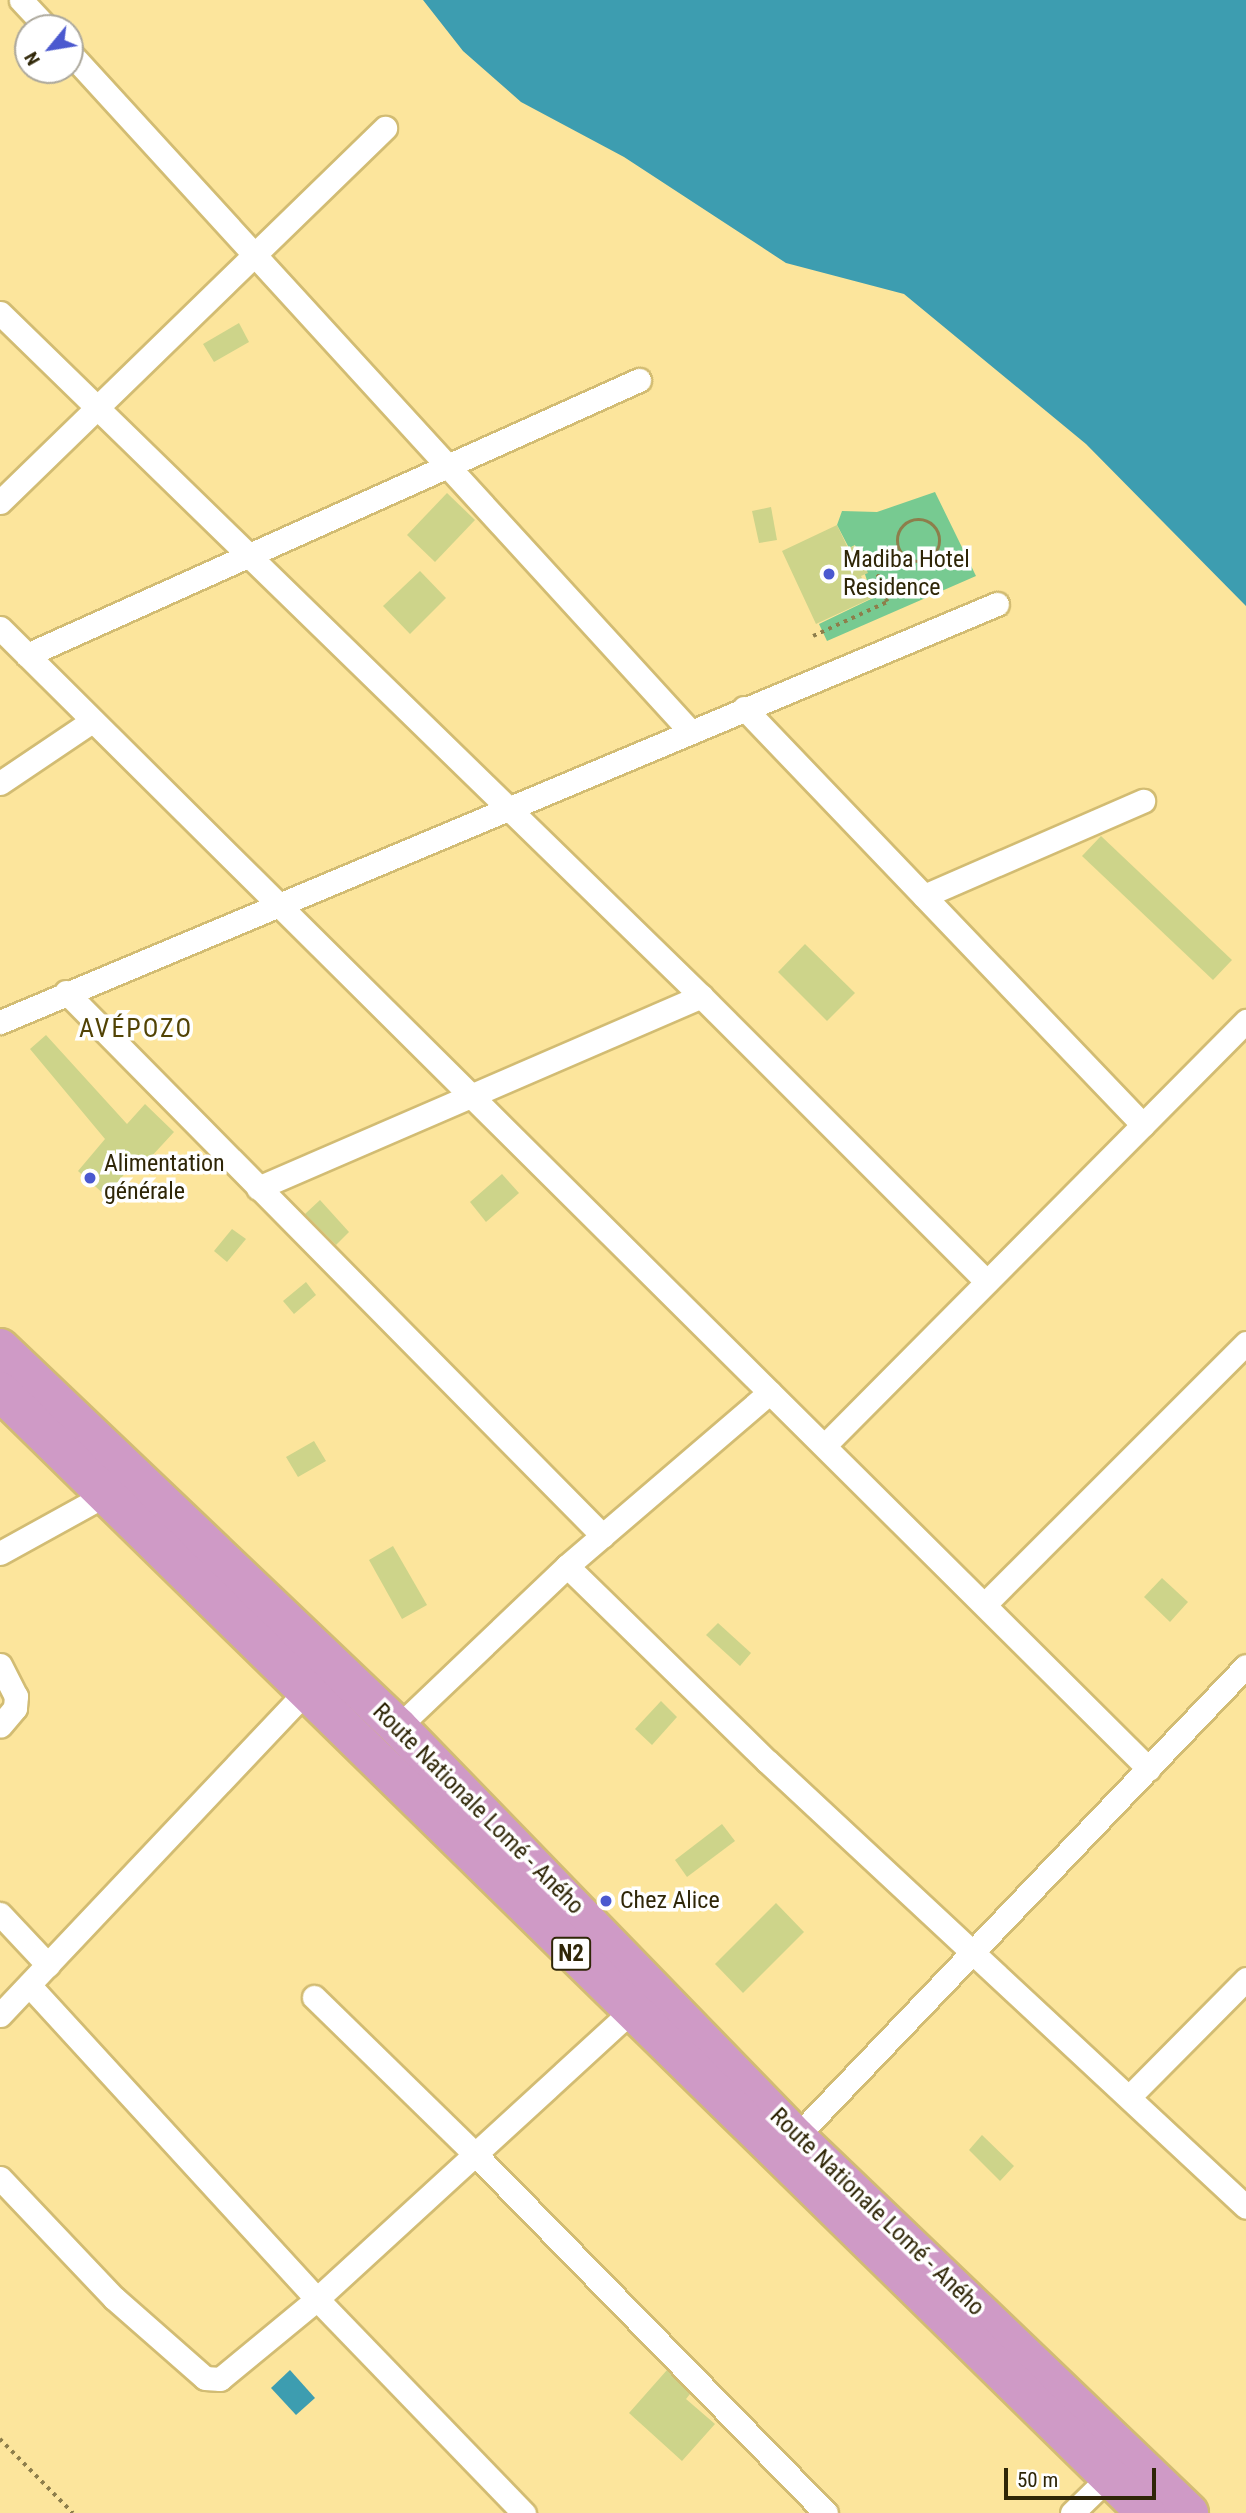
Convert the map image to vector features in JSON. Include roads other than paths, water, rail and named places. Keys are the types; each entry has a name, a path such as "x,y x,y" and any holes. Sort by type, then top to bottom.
{"highway":[{"name":"Route Nationale Lomé - Aného","path":"0,1348 398,1727 796,2137 1189,2513"},
{"name":"Route Nationale Lomé - Aného","path":"0,1391 630,2012 1146,2513"}],"street":[{"path":"22,0 34,14"},
{"path":"84,68 690,731"},
{"path":"0,502 94,407 385,128"},
{"path":"0,313 701,996 987,1282"},
{"path":"27,655 446,464 639,380"},
{"path":"0,1022 65,992 997,604"},
{"path":"0,628 1149,1769"},
{"path":"744,708 1143,1125"},
{"path":"0,783 92,721"},
{"path":"924,896 1143,801"},
{"path":"65,992 603,1536"},
{"path":"258,1188 701,996"},
{"path":"825,1445 1246,1021"},
{"path":"985,1604 1246,1343"},
{"path":"398,1727 567,1566 770,1392"},
{"path":"0,1553 105,1495"},
{"path":"567,1566 1246,2207"},
{"path":"0,1665 16,1696 15,1708 0,1726"},
{"path":"796,2137 1246,1666"},
{"path":"0,2015 305,1692"},
{"path":"0,1914 48,1965"},
{"path":"1130,2096 1246,1979"},
{"path":"29,1985 317,2299 524,2513"},
{"path":"314,1997 475,2154 826,2513"},
{"path":"0,2178 78,2263 205,2378 220,2379 234,2372 317,2299 630,2012"},
{"path":"1072,2513 1109,2477"}],"water":[{"path":"423,0 1246,0 1246,606 1086,444 904,294 786,263 624,157 521,102 463,51"},
{"path":"290,2370 315,2398 296,2415 271,2388"}],"place":[{"name":"Madiba Hotel Residence","path":"829,574"},
{"name":"Alimentation générale","path":"90,1178"},
{"name":"Chez Alice","path":"606,1901"}],"district":[{"name":"AVÉPOZO","path":"136,1029"}]}
